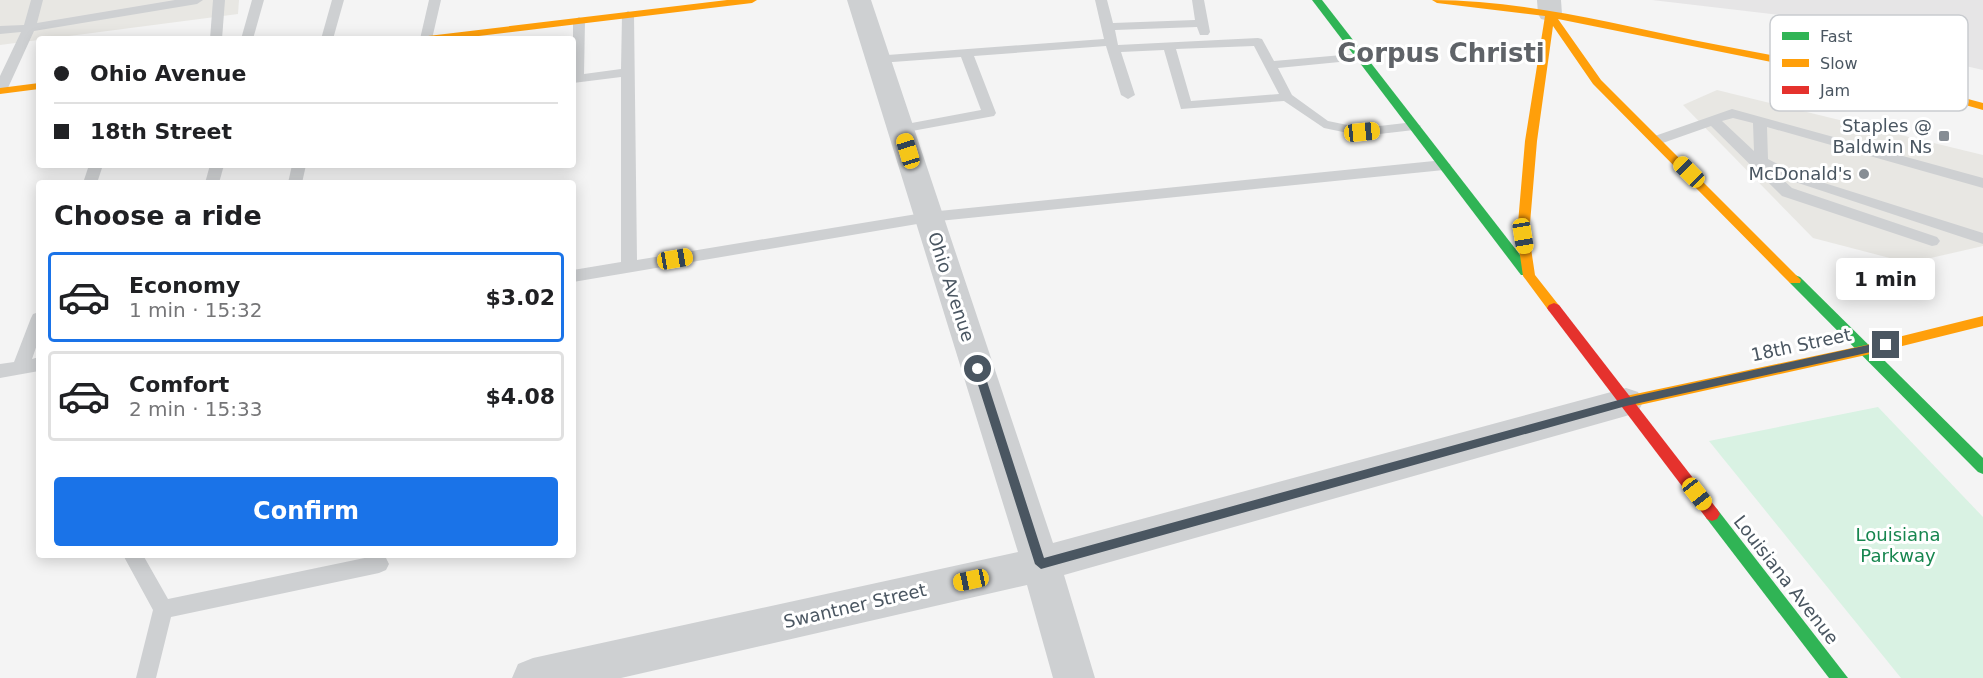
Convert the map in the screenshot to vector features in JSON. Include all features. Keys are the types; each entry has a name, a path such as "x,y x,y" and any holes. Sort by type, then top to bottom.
{"main road":[{"path":"480,36 579,21 752,0"},
{"name":"Louisiana Avenue","path":"1317,0 1839,678"},
{"path":"1437,0 1550,7 1770,55"},
{"path":"1550,7 1597,82 1983,468"},
{"name":"Louisiana Avenue","path":"1529,276 1523,236 1530,141 1550,7"},
{"path":"0,90 36,86"},
{"path":"1968,103 1983,107"},
{"name":"18th Street","path":"1626,402 1866,350 1983,321"}],"street":[{"name":"Ohio Avenue","path":"859,0 1041,564 1074,678"},
{"name":"Swantner Street","path":"533,678 1041,564 1626,402"}],"lane":[{"path":"0,90 29,28 37,0"},
{"path":"0,30 29,28 198,0"},
{"path":"216,36 219,0"},
{"path":"248,36 258,0"},
{"path":"328,36 338,0"},
{"path":"428,36 435,0"},
{"path":"1101,0 1112,46 1128,95"},
{"path":"1198,0 1206,44"},
{"path":"628,15 630,266"},
{"path":"576,64 579,21"},
{"path":"1107,27 1202,23"},
{"path":"879,60 966,52 1258,42 1287,97 1324,124 1362,132 1414,126"},
{"path":"1169,46 1186,106 1287,97"},
{"path":"901,129 989,113 966,52"},
{"path":"1271,65 1360,56"},
{"path":"576,79 627,72"},
{"path":"1657,140 1732,113 1983,183"},
{"path":"1713,120 1787,192 1932,241"},
{"path":"1760,121 1761,161 1794,178 1983,239"},
{"path":"576,275 929,217 1444,165"},
{"path":"20,368 36,326"},
{"path":"0,371 36,365"},
{"path":"135,558 163,609 146,678"},
{"path":"163,609 379,564"}],"shaded area":[{"path":"0,0 239,0 238,14 69,36 36,36 36,40 0,45"},
{"path":"1652,0 1983,0 1983,70 1968,67 1968,15 1781,15"},
{"path":"1717,90 1770,103 1770,111 1803,111 1983,155 1983,246 1909,263 1813,238 1683,105"}],"green space":[{"name":"Louisiana Parkway","path":"1878,407 1983,517 1983,678 1901,678 1709,441"}],"traffic: fast":[{"path":"1317,0 1526,272"},
{"path":"1795,280 1983,468"},
{"path":"1712,514 1839,678"}],"traffic: slow":[{"path":"453,36 752,0"},
{"path":"1437,0 1550,14 1770,58"},
{"path":"1550,14 1531,141 1523,235 1529,276 1554,308"},
{"path":"1550,14 1597,82 1795,280"},
{"path":"0,91 36,86"},
{"path":"1968,103 1983,107"},
{"path":"1626,402 1866,350 1983,321"}],"traffic: jam":[{"path":"1554,308 1712,514"}],"place":[{"name":"Staples @ Baldwin Ns","path":"1944,136"},
{"name":"McDonald's","path":"1864,174"}],"district":[{"name":"Corpus Christi","path":"1441,53"}],"route":[{"path":"978,369 1041,564 1626,402 1886,345"}]}
